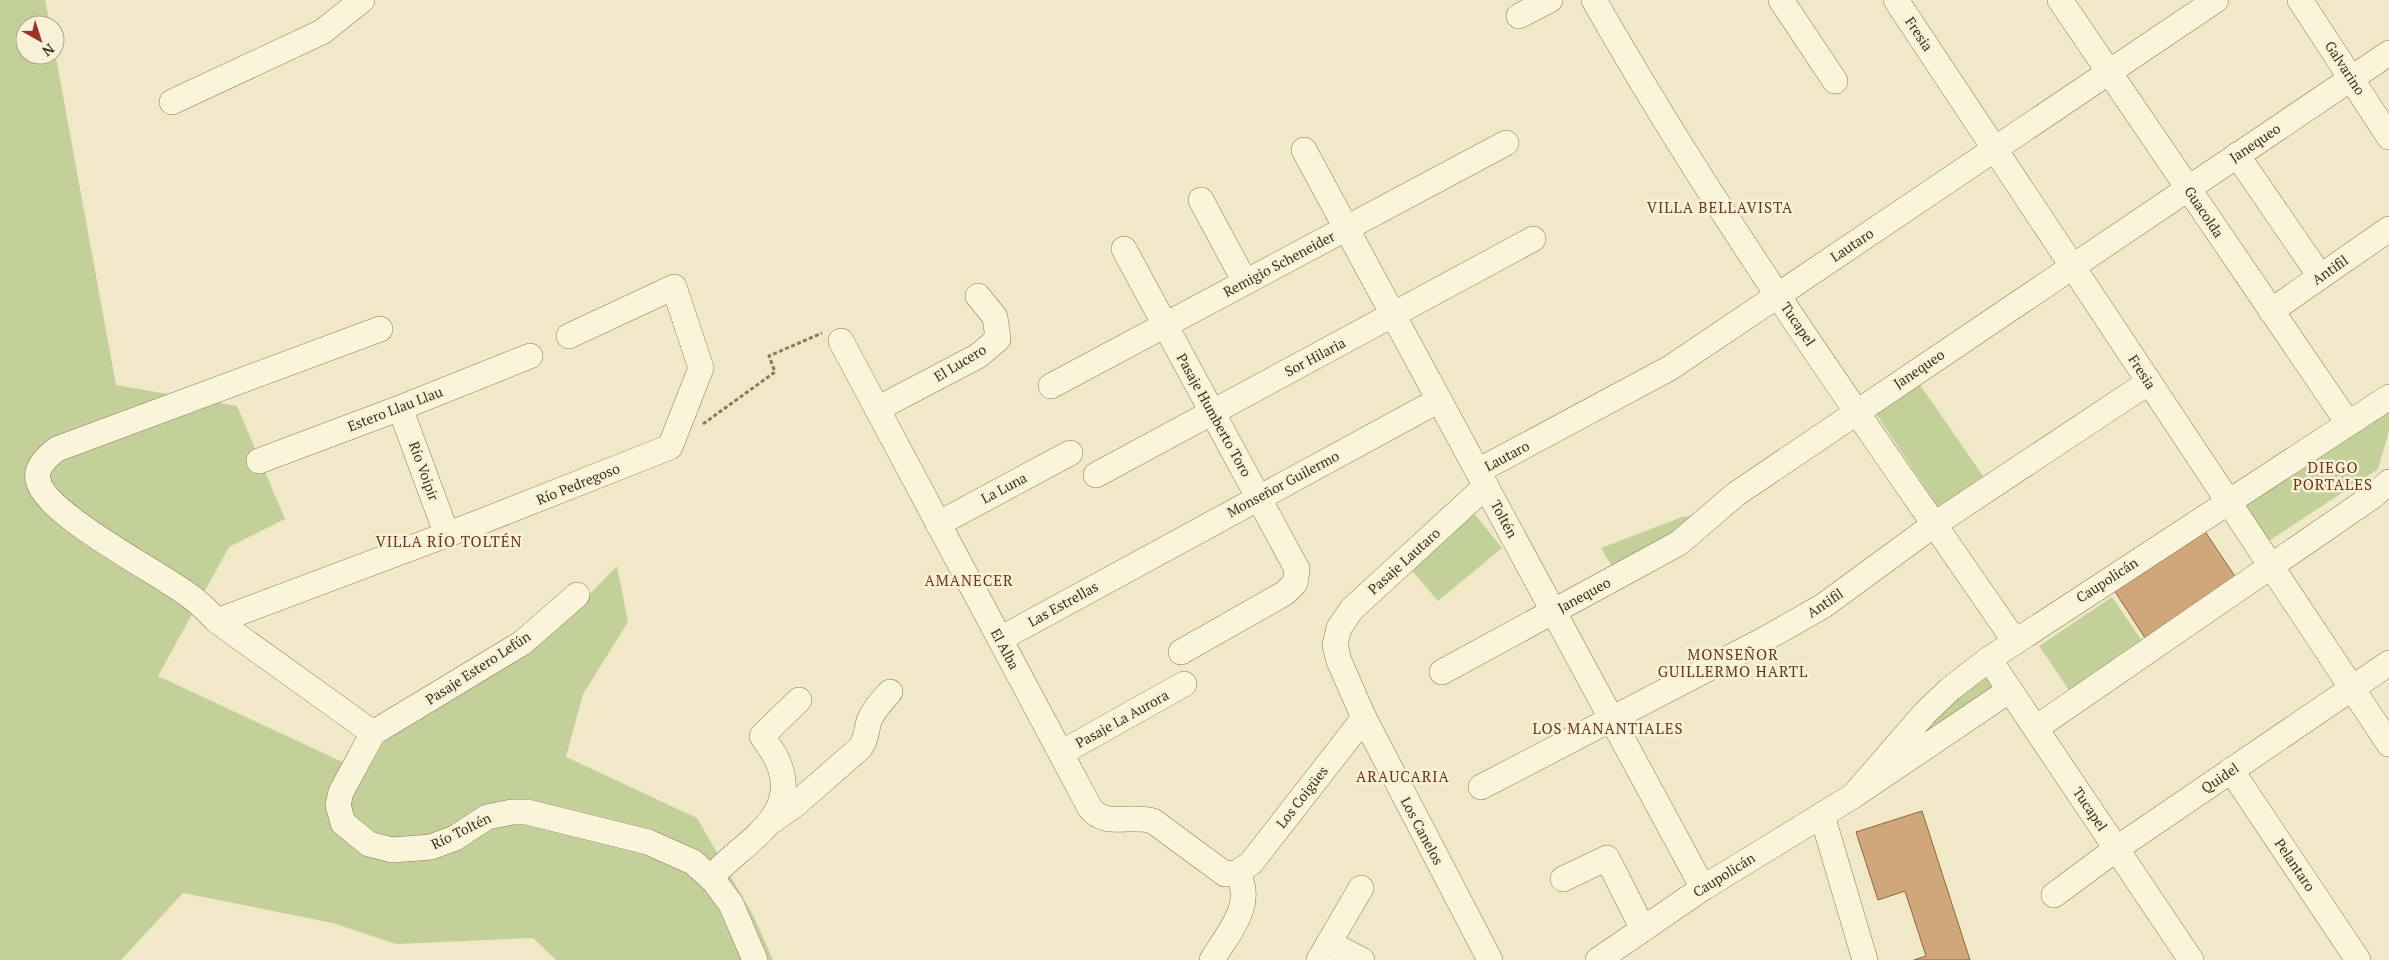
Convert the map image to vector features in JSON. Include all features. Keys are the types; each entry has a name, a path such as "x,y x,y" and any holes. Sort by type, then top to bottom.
{"street":[{"path":"172,102 322,32 362,0"},
{"path":"1519,16 1550,0"},
{"name":"Tucapel","path":"1594,0 1637,76 1779,295 2014,640"},
{"name":"Fresia","path":"1896,0 2270,568 2389,744"},
{"name":"Guacolda","path":"2060,0 2348,423"},
{"name":"Lautaro","path":"1482,478 1670,368 2216,0"},
{"name":"Galvarino","path":"2300,0 2389,136"},
{"path":"1787,2 1836,80"},
{"name":"Janequeo","path":"1442,672 1679,543 1736,494 2389,53"},
{"name":"Remigio Scheneider","path":"1051,386 1506,143"},
{"name":"Toltén","path":"1304,150 1704,888"},
{"path":"2238,155 2320,276"},
{"path":"1202,200 1245,282"},
{"name":"Antifil","path":"2271,311 2389,229"},
{"name":"Sor Hilaria","path":"1096,475 1533,239"},
{"name":"Pasaje Humberto Toro","path":"1124,250 1297,569 1294,583 1285,593 1181,652"},
{"name":"Río Pedregoso","path":"217,621 447,535 670,447 701,368 674,287 568,336"},
{"name":"El Lucero","path":"877,409 978,356 998,339 995,317 978,296"},
{"path":"373,733 217,621 195,599 88,529 54,503 43,491 38,480 38,473 45,458 57,449 380,329"},
{"name":"El Alba","path":"831,337 877,409 1090,808 1099,817 1112,820 1143,818 1154,821 1225,874 1237,873"},
{"name":"Estero Llau Llau","path":"259,460 400,408 530,356"},
{"name":"Antifil","path":"1481,787 1765,639 1823,606 1935,524 2149,382"},
{"name":"Caupolicán","path":"1853,796 1925,713 1950,689 1989,658 2389,397"},
{"name":"Monseñor Guilermo","path":"1127,569 1439,400"},
{"name":"Río Voipir","path":"400,408 447,535"},
{"name":"La Luna","path":"938,524 1070,453"},
{"name":"Pasaje Lautaro","path":"1334,645 1339,628 1352,609 1482,478"},
{"path":"2036,728 2270,568 2373,496 2389,482"},
{"name":"Las Estrellas","path":"1000,639 1127,569"},
{"name":"Pasaje Estero Lefún","path":"373,733 522,643 578,595"},
{"name":"Los Canelos","path":"1334,645 1364,718 1490,960"},
{"name":"Tucapel","path":"1989,658 2191,960"},
{"name":"Quidel","path":"2054,895 2116,848 2389,663"},
{"name":"Pasaje La Aurora","path":"1061,753 1184,684"},
{"name":"Caupolicán","path":"1598,960 1704,888 1853,796 2010,690"},
{"path":"768,824 796,804 860,748 866,739 868,723 872,714 890,692"},
{"path":"711,878 719,868 761,833 781,801 784,782 778,761 762,736 799,700"},
{"name":"Los Coigües","path":"1237,873 1251,863 1364,718"},
{"name":"Río Toltén","path":"373,733 341,792 338,805 343,823 369,844 379,848 405,851 431,847 455,838 476,822 488,817 512,812 527,812 648,842 693,862 711,878 731,904 754,960"},
{"name":"Pelantaro","path":"2231,770 2358,960"},
{"path":"1822,815 1865,960"},
{"path":"1563,879 1607,858 1643,929"},
{"path":"1212,960 1244,905 1244,888 1237,873"},
{"path":"1361,888 1324,951 1362,960"}],"path":[{"path":"702,424 775,372 769,356 831,337"}],"green space":[{"path":"0,0 45,0 48,15 15,15 15,65 57,65 116,385 237,406 285,519 229,547 158,676 366,773 395,722 581,603 617,566 628,622 583,694 566,757 697,818 754,917 773,960 556,960 533,938 396,944 333,923 183,893 121,960 0,960"},
{"path":"1918,382 1983,476 1938,507 1875,412"},
{"path":"2389,408 2389,431 2378,469 2269,541 2242,504"},
{"path":"1473,512 1502,548 1438,601 1408,566"},
{"path":"1693,516 1698,521 1614,570 1601,548 1682,517"},
{"path":"2112,597 2142,641 2069,690 2039,646"},
{"path":"1986,673 1999,690 1891,765 1922,726"}],"building":[{"path":"2204,530 2238,581 2147,641 2114,590"},
{"path":"1922,811 1970,960 1914,960 1926,956 1905,891 1878,900 1856,832"}],"district":[{"name":"VILLA BELLAVISTA","path":"1720,208"},
{"name":"DIEGO PORTALES","path":"2333,476"},
{"name":"VILLA RÍO TOLTÉN","path":"449,542"},
{"name":"AMANECER","path":"969,581"},
{"name":"MONSEÑOR GUILLERMO HARTL","path":"1733,664"},
{"name":"LOS MANANTIALES","path":"1608,729"},
{"name":"ARAUCARIA","path":"1403,777"}]}
